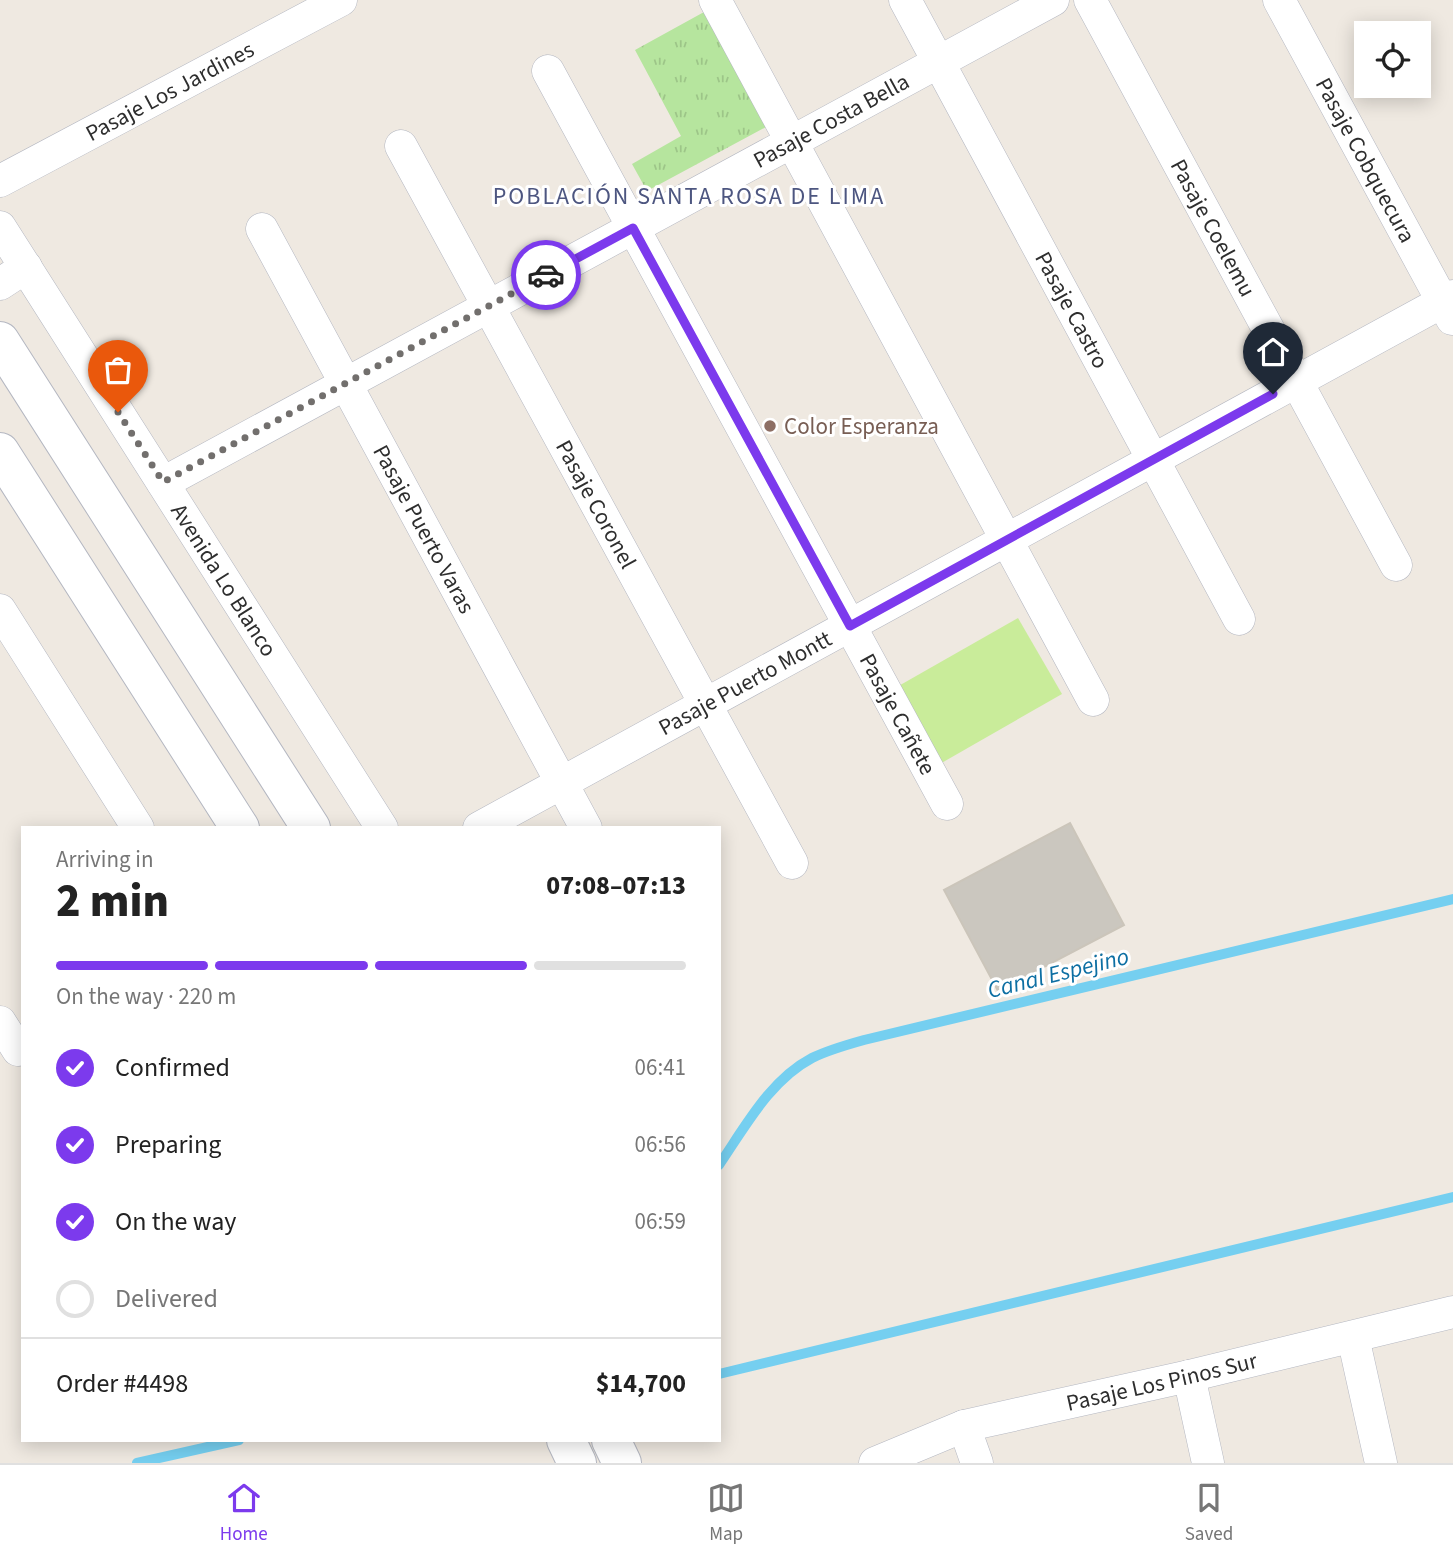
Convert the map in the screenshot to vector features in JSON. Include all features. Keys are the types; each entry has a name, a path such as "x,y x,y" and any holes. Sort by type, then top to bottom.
{"main road":[{"path":"0,341 310,826"},
{"path":"0,452 239,826"},
{"path":"567,1442 577,1463"},
{"path":"612,1442 622,1463"}],"street":[{"name":"Pasaje Los Jardines","path":"0,181 341,0"},
{"path":"715,0 1093,700"},
{"name":"Pasaje Castro","path":"905,0 1239,620"},
{"name":"Pasaje Costa Bella","path":"163,482 1054,0"},
{"name":"Pasaje Coelemu","path":"1090,0 1396,565"},
{"name":"Pasaje Cobquecura","path":"1279,0 1450,307"},
{"name":"Pasaje Cañete","path":"548,71 947,804"},
{"name":"Pasaje Coronel","path":"401,146 792,863"},
{"name":"Avenida Lo Blanco","path":"0,227 13,275 163,482 381,826"},
{"name":"Pasaje Puerto Varas","path":"262,229 585,826"},
{"name":"Pasaje Puerto Montt","path":"483,826 1298,381 1450,307"},
{"path":"0,610 137,826"},
{"path":"0,1022 13,1053"},
{"name":"Pasaje Los Pinos Sur","path":"875,1463 964,1426 1189,1376 1453,1312"},
{"path":"1353,1337 1381,1463"},
{"path":"1189,1376 1208,1463"},
{"path":"964,1426 977,1463"}],"green space":[{"path":"704,12 766,127 647,191 632,164 681,136 635,50"},
{"path":"1018,618 1062,694 938,765 895,688"}],"building":[{"path":"1070,823 1124,925 998,991 944,890"}],"waterway":[{"name":"Canal Espejino","path":"721,1162 749,1120 783,1079 797,1067 831,1050 1453,899"},
{"path":"721,1374 1453,1197"},
{"name":"Canal Espejino","path":"137,1463 230,1442"}],"way so far":[{"path":"118,412 163,482 546,275"}],"place":[{"name":"Color Esperanza","path":"770,426"}],"district":[{"name":"POBLACIÓN SANTA ROSA DE LIMA","path":"689,196"}],"route":[{"path":"546,275 633,228 850,626 1273,394"}]}
